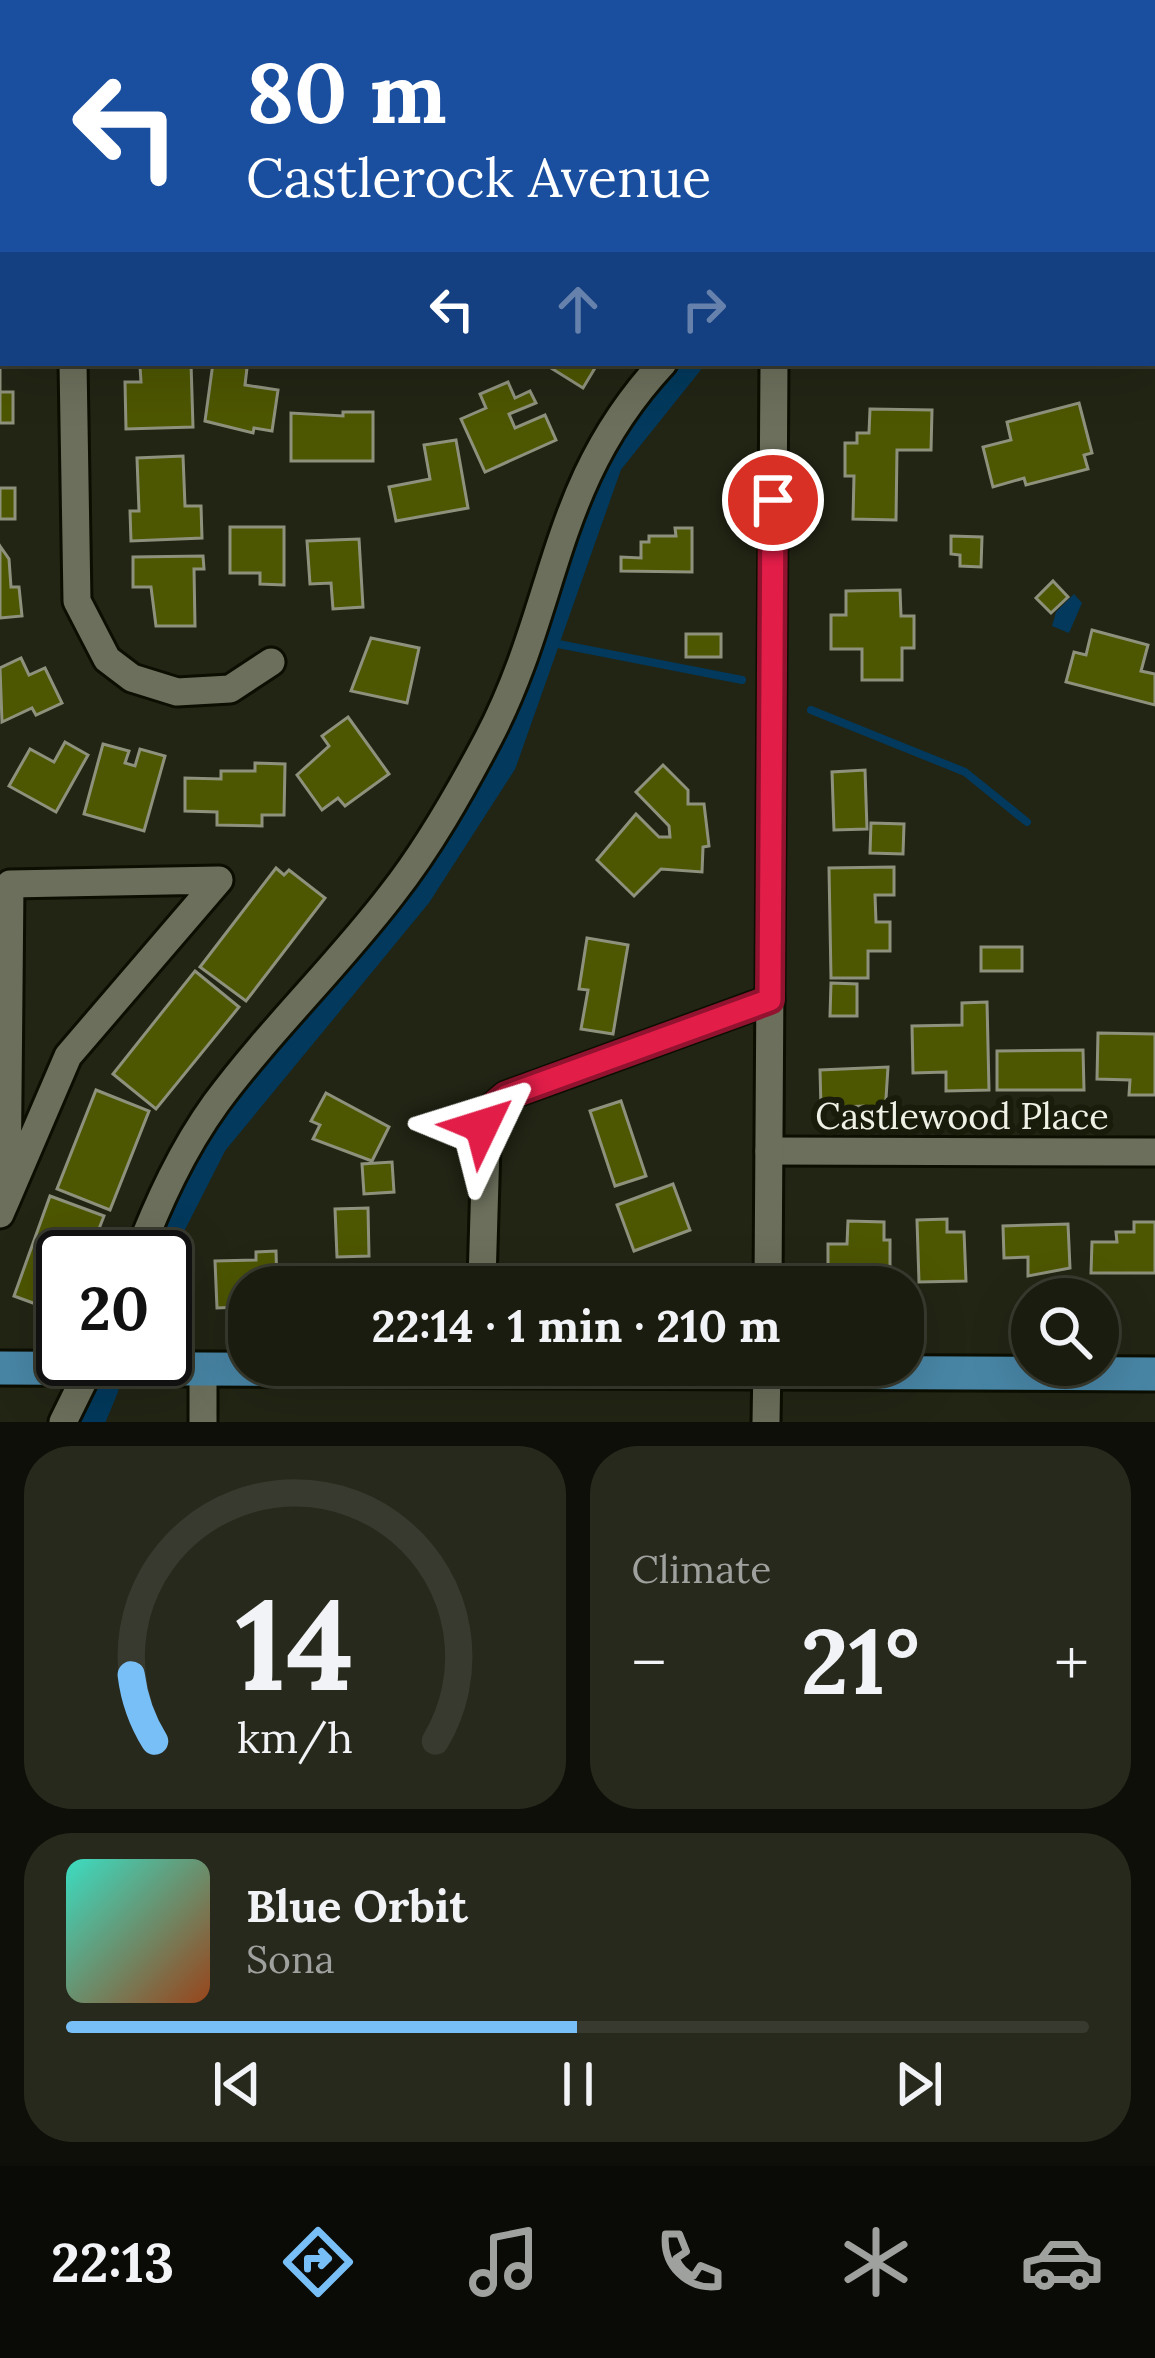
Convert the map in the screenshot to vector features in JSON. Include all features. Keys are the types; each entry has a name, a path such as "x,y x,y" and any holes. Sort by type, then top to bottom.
{"main road":[{"path":"0,1368 36,1366"},
{"path":"192,1369 228,1370"},
{"path":"924,1370 1155,1374"}],"street":[{"path":"73,366 77,601 98,646 133,678 177,692 230,689 271,662"},
{"path":"149,1230 182,1156 216,1103 391,896 436,830 487,740 520,667 578,488 624,407 660,366"},
{"path":"768,1266 775,366"},
{"path":"219,880 68,1056 4,1206 10,884 219,880"},
{"path":"482,1266 487,1112 506,1096 770,1000"},
{"name":"Castlewood Place","path":"769,1151 1155,1152"},
{"path":"203,1370 203,1422"},
{"path":"63,1422 81,1386"},
{"path":"766,1422 767,1386"}],"water":[{"path":"1074,594 1082,603 1069,633 1052,626 1056,612"}],"building":[{"path":"140,366 191,366 193,427 126,429 125,382 141,382"},
{"path":"213,366 247,368 245,385 278,390 272,431 254,428 253,433 205,421"},
{"path":"548,366 596,366 583,388"},
{"path":"508,382 515,398 530,391 536,403 509,414 515,428 545,415 556,440 485,472 461,419 486,408 480,394"},
{"path":"0,392 13,392 13,423 0,423"},
{"path":"1079,403 1092,453 1084,455 1088,469 1026,485 1024,478 993,487 983,447 1011,440 1007,422"},
{"path":"870,409 932,410 931,450 897,450 896,520 853,519 854,476 845,476 845,443 857,443 857,433 869,433"},
{"path":"343,412 373,412 373,461 291,461 291,413 343,416"},
{"path":"456,440 468,508 396,521 389,487 430,479 424,445"},
{"path":"183,456 185,506 201,506 202,538 131,541 130,511 139,511 137,458"},
{"path":"0,488 15,488 15,519 0,519"},
{"path":"230,527 284,527 284,585 260,584 260,573 230,573"},
{"path":"675,528 692,528 692,572 621,571 621,557 641,558 641,542 649,542 649,536 676,536"},
{"path":"951,536 982,537 981,567 960,566 960,555 951,554"},
{"path":"359,539 363,607 333,609 331,583 310,584 307,541"},
{"path":"0,546 9,559 11,587 19,587 22,616 0,618"},
{"path":"203,556 204,569 194,569 195,626 156,626 151,587 133,587 133,557"},
{"path":"1053,581 1068,597 1051,613 1036,598"},
{"path":"900,590 901,616 914,616 914,648 902,648 902,680 862,680 862,649 831,649 831,615 846,615 846,591"},
{"path":"1092,630 1148,645 1141,671 1155,674 1155,705 1066,682 1074,652 1086,655"},
{"path":"686,634 721,634 721,657 686,657"},
{"path":"371,638 419,648 407,703 351,691"},
{"path":"21,658 29,675 45,668 62,703 36,715 32,708 2,722 0,668"},
{"path":"348,717 389,774 345,806 338,798 322,810 297,775 329,746 322,736"},
{"path":"65,742 88,755 56,812 9,786 30,749 54,762"},
{"path":"103,744 129,751 125,763 135,766 140,749 165,756 144,831 84,814"},
{"path":"255,763 285,764 284,815 262,815 262,826 217,825 217,812 185,811 185,778 221,779 221,771 255,771"},
{"path":"663,765 688,790 688,804 704,804 709,846 703,847 702,872 661,869 634,896 597,860 636,814 659,837 670,837 669,826 636,792"},
{"path":"865,770 867,829 834,830 832,772"},
{"path":"871,823 904,824 903,854 870,853"},
{"path":"894,867 894,895 875,895 876,922 890,922 890,951 868,951 868,978 831,978 829,868"},
{"path":"276,868 284,875 289,870 325,898 246,1001 200,967"},
{"path":"587,938 628,945 613,1034 581,1029 588,990 579,989"},
{"path":"981,947 1022,947 1022,971 981,971"},
{"path":"195,971 239,1007 156,1109 113,1074"},
{"path":"831,983 857,984 857,1016 830,1016"},
{"path":"987,1002 989,1090 946,1091 946,1072 913,1073 912,1026 962,1025 962,1003"},
{"path":"1098,1033 1155,1034 1155,1095 1129,1095 1130,1080 1097,1079"},
{"path":"1083,1050 1084,1090 997,1090 997,1051"},
{"path":"888,1067 885,1114 863,1115 863,1106 821,1108 820,1070"},
{"path":"96,1090 149,1111 110,1210 57,1189"},
{"path":"326,1093 389,1127 372,1161 313,1139 320,1125 311,1121"},
{"path":"621,1101 646,1176 615,1186 590,1111"},
{"path":"392,1162 394,1192 364,1194 362,1164"},
{"path":"673,1184 690,1230 634,1251 617,1205"},
{"path":"50,1196 104,1216 99,1230 38,1230"},
{"path":"368,1208 369,1256 337,1257 335,1209"},
{"path":"947,1219 947,1232 964,1232 966,1281 924,1282 924,1266 918,1266 917,1220"},
{"path":"848,1221 884,1222 890,1266 828,1266 828,1244 847,1244"},
{"path":"1134,1222 1155,1222 1155,1273 1091,1273 1092,1242 1117,1242 1116,1232 1134,1232"},
{"path":"1068,1224 1070,1268 1028,1276 1028,1257 1004,1258 1003,1226"},
{"path":"36,1235 36,1304 14,1296"},
{"path":"276,1251 276,1266 228,1266 228,1308 217,1308 215,1261 256,1260 256,1252"}],"waterway":[{"path":"170,1230 214,1143 418,895 503,763 609,463 687,366"},
{"path":"548,642 742,680"},
{"path":"811,710 965,772 1027,822"},
{"path":"91,1422 105,1388"}],"route":[{"path":"482,1126 487,1112 506,1096 770,1000 773,500"}]}
